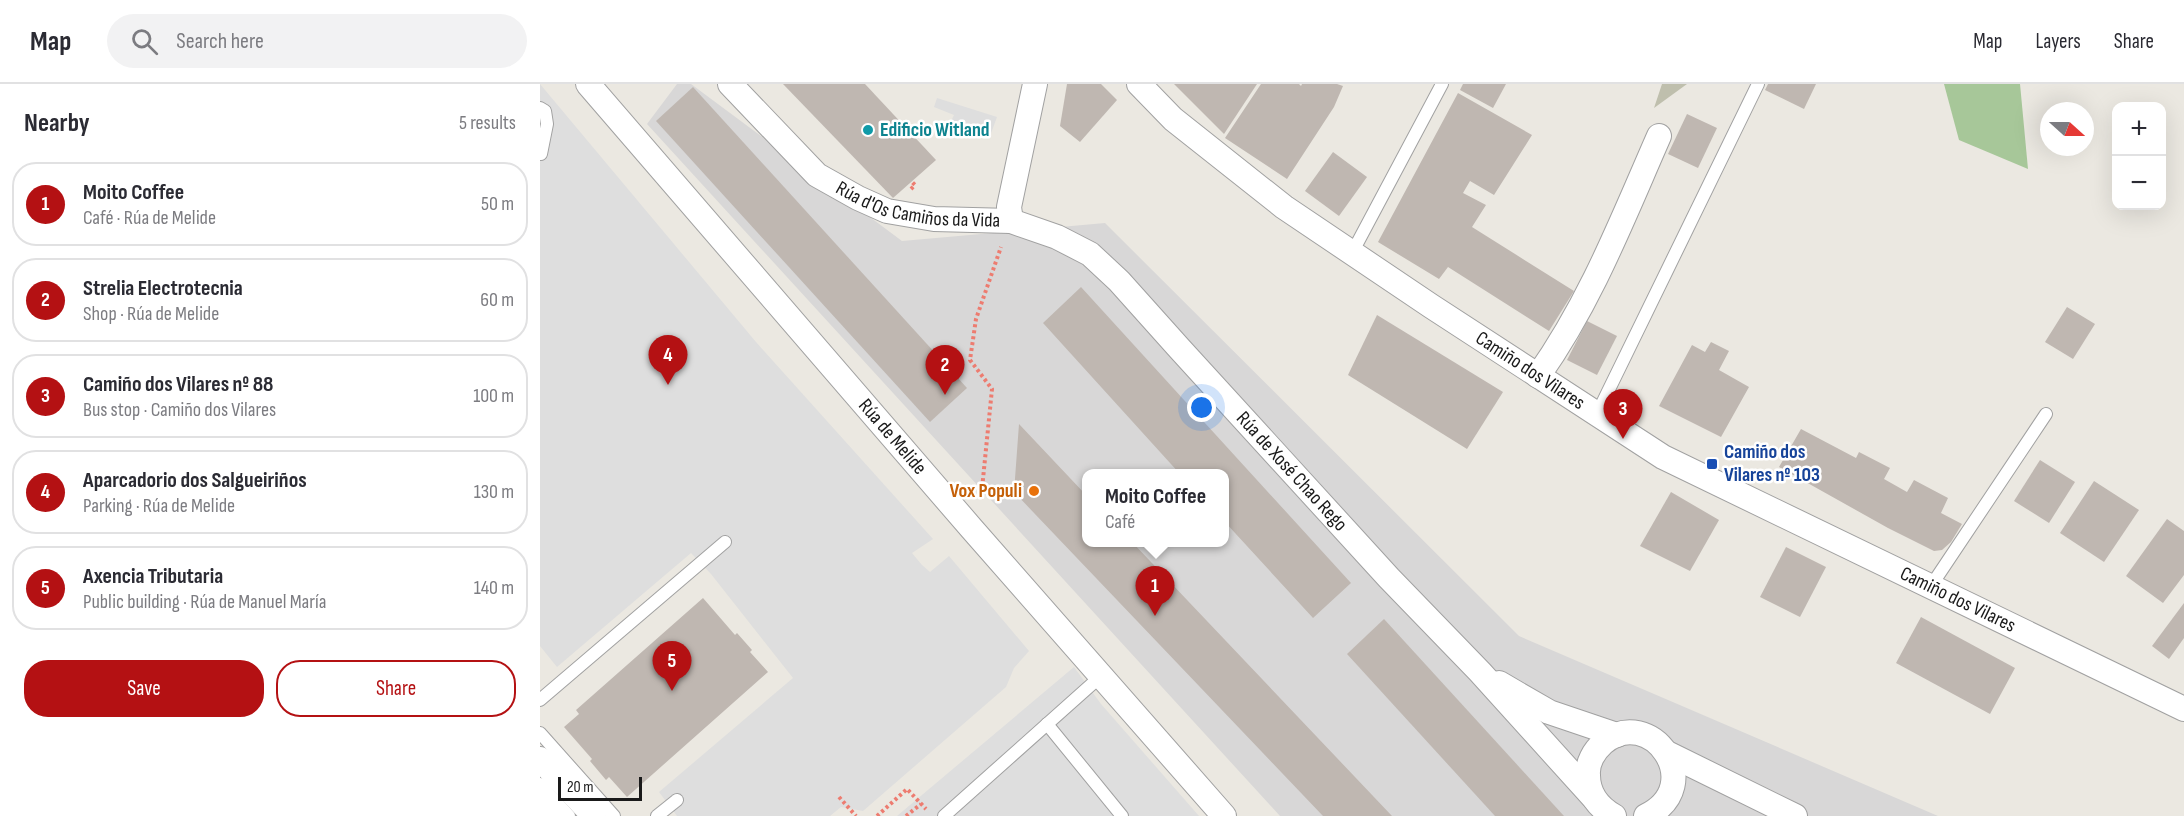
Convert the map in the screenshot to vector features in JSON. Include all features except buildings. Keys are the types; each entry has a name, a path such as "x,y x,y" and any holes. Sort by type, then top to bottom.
{"street":[{"name":"Rúa de Melide","path":"588,84 972,529 1224,816"},
{"name":"Rúa d'Os Camiños da Vida","path":"730,84 817,175 858,198 887,211 934,219 1011,221 1009,207 1035,84"},
{"name":"Camiño dos Vilares","path":"1139,84 1173,119 1284,207 1663,457 2184,709"},
{"path":"1538,376 1562,342 1593,287 1659,136"},
{"name":"Rúa de Xosé Chao Rego","path":"1011,221 1057,237 1090,254 1119,281 1373,560 1480,672 1599,805 1614,816"},
{"name":"Rúa de Xosé Chao Rego","path":"1480,672 1549,712 1617,735 1631,733 1645,735 1658,742 1667,753 1763,800"},
{"path":"1593,797 1588,773 1590,760 1596,750 1617,735"},
{"path":"1667,753 1674,778 1667,802"},
{"path":"540,759 594,816"},
{"path":"1646,816 1692,785 1763,800 1795,816"},
{"path":"540,804 551,816"}],"lane":[{"path":"1352,253 1442,84"},
{"path":"1597,414 1758,84"},
{"path":"540,108 545,111 547,123 541,154"},
{"path":"1931,586 2046,414"},
{"path":"540,700 725,542"},
{"path":"944,816 1101,676"},
{"path":"1047,724 1122,816"},
{"path":"540,733 614,816"},
{"path":"540,784 569,816"},
{"path":"657,816 677,800"}],"path":[{"path":"972,529 983,491 992,388 970,360 976,319 1011,221"},
{"path":"876,816 907,789 933,816"},
{"path":"839,797 856,816"},
{"path":"906,816 921,804"}],"shaded area":[{"path":"540,84 756,342 933,539 912,553 922,565 930,572 949,556 1029,651 1014,668 1006,687 863,811 841,807 830,816 677,816 659,792 793,678 711,574 691,553 557,667 540,646"},
{"path":"677,84 691,84 902,241 1105,223 1519,636 1938,816 1280,816 647,124"},
{"path":"1662,84 1687,84 1654,108"},
{"path":"937,98 997,117 990,136 950,123 954,115 934,107"},
{"path":"1074,667 1101,704 1199,816 897,816"}],"green space":[{"path":"1944,84 2020,84 2028,169 1959,140"}],"place":[{"name":"Edificio Witland","path":"868,130"},
{"name":"Aparcadorio dos Salgueiriños","path":"668,385"},
{"name":"Strelia Electrotecnia","path":"945,395"},
{"name":"Camiño dos Vilares nº 88","path":"1623,439"},
{"name":"Camiño dos Vilares nº 103","path":"1712,464"},
{"name":"Vox Populi","path":"1034,491"},
{"name":"Moito Coffee","path":"1155,616"},
{"name":"Axencia Tributaria","path":"672,691"}]}
